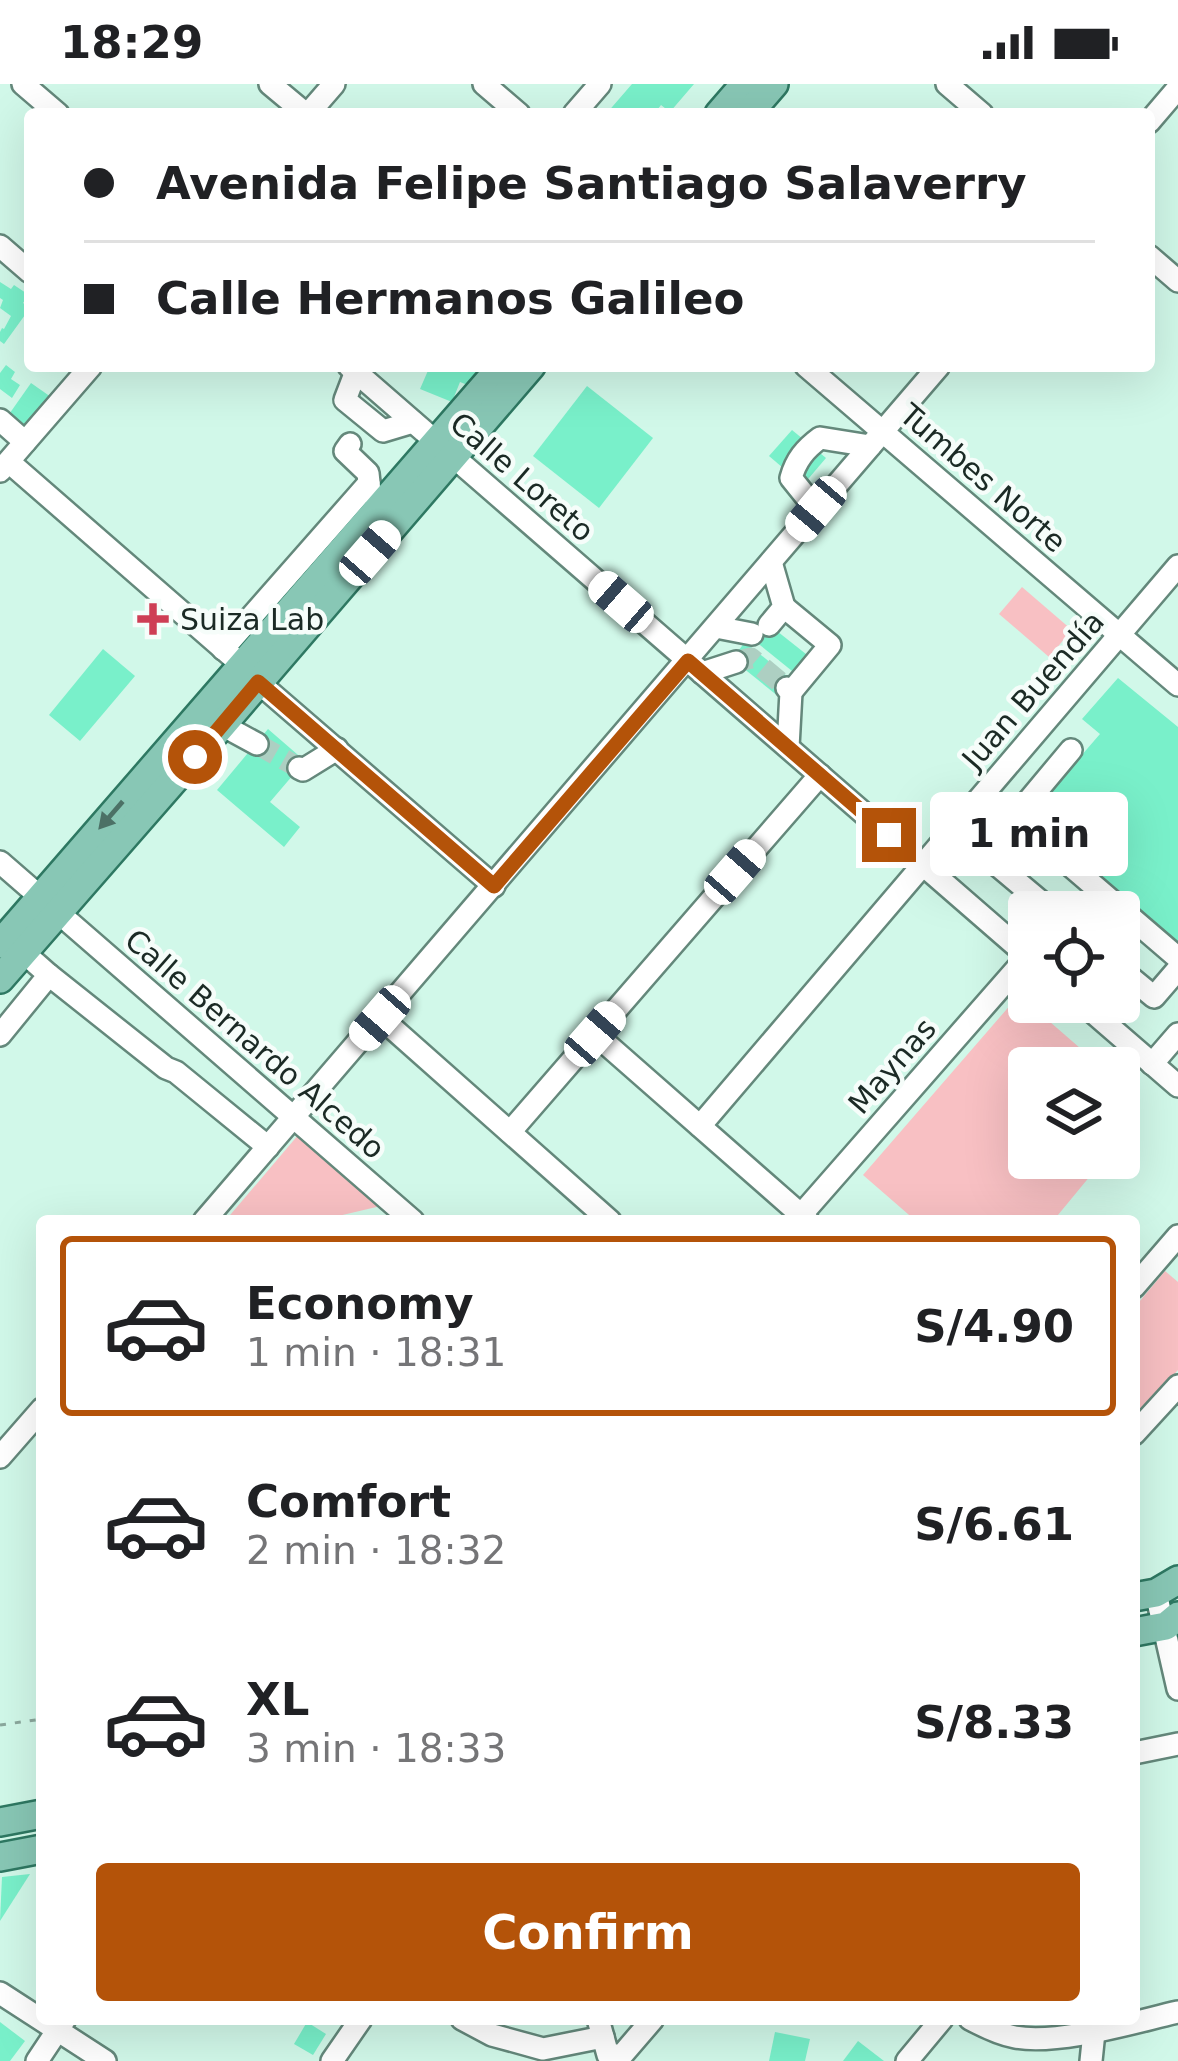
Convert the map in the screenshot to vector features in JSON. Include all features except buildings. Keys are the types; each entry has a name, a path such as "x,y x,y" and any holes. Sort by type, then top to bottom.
{"main road":[{"path":"724,108 745,84"},
{"path":"753,108 774,84"},
{"path":"0,979 11,948 241,665 445,449 498,372"},
{"path":"48,905 222,725 259,627 318,560 525,372"},
{"path":"1140,1630 1174,1622"},
{"path":"0,1822 36,1815"},
{"path":"0,1856 36,1851"}],"street":[{"path":"23,84 51,108"},
{"path":"270,84 300,108"},
{"path":"312,108 334,84"},
{"path":"484,84 512,108"},
{"path":"579,108 600,84"},
{"path":"947,84 975,108"},
{"path":"1155,115 1178,88"},
{"path":"0,245 24,267"},
{"path":"1155,261 1178,281"},
{"path":"86,372 4,467 494,886"},
{"path":"353,372 345,400 361,431"},
{"name":"Calle Loreto","path":"358,372 1008,938"},
{"name":"Tumbes Norte","path":"812,372 876,438 1178,685"},
{"path":"209,1215 494,886 695,667 716,627 934,372"},
{"path":"0,420 25,442"},
{"path":"361,431 413,422"},
{"path":"361,431 345,451 368,473 375,512"},
{"path":"816,509 791,478 808,447 820,438 876,438"},
{"path":"318,560 368,483"},
{"path":"771,562 784,607 830,645 789,690 788,747"},
{"name":"Juan Buendía","path":"700,1126 1178,566"},
{"path":"695,667 753,642 784,607"},
{"path":"716,627 753,642"},
{"path":"222,725 257,744"},
{"path":"298,768 304,770 337,749"},
{"path":"1028,891 984,854 1071,750"},
{"path":"510,1132 820,775"},
{"path":"1015,818 1087,891"},
{"name":"Calle Bernardo Alcedo","path":"0,862 406,1215"},
{"path":"1140,932 1178,958"},
{"path":"11,948 268,1147"},
{"path":"1140,985 1154,997 1178,969"},
{"path":"0,1035 49,975"},
{"name":"Maynas","path":"807,1215 1008,980"},
{"path":"380,1018 603,1215"},
{"path":"1105,1023 1178,1087"},
{"path":"595,1034 801,1215"},
{"path":"1152,1064 1178,1034"},
{"path":"1140,1283 1169,1263 1178,1236"},
{"path":"1140,1427 1178,1386"},
{"path":"0,1457 36,1415"},
{"path":"1156,1590 1174,1622 1178,1689"},
{"path":"1140,1753 1178,1744"},
{"path":"0,1994 36,2012"},
{"path":"1140,2020 1178,2012"},
{"path":"37,2061 61,2025 105,2061"},
{"path":"332,2061 358,2025"},
{"path":"473,2025 492,2036 543,2049 603,2037 622,2055 648,2025"},
{"path":"908,2061 937,2025"},
{"path":"981,2025 1017,2037 1108,2026"},
{"path":"1091,2061 1108,2026"}],"path":[{"path":"0,1725 36,1720"}],"shaded area":[{"path":"1022,587 1072,630 1049,657 999,614"},
{"path":"1008,1008 1008,1023 1051,1023 1079,1047 1008,1047 1008,1179 1088,1179 1058,1215 909,1215 863,1175"},
{"path":"299,1134 385,1205 342,1215 230,1215"},
{"path":"1165,1271 1178,1282 1178,1370 1140,1411 1140,1301"}],"tunnel":[{"path":"736,662 751,658 787,688"},
{"path":"257,744 299,768"}],"place":[{"name":"Suiza Lab","path":"153,619"}],"route":[{"path":"195,757 258,682 494,886 688,661 889,835"}]}
